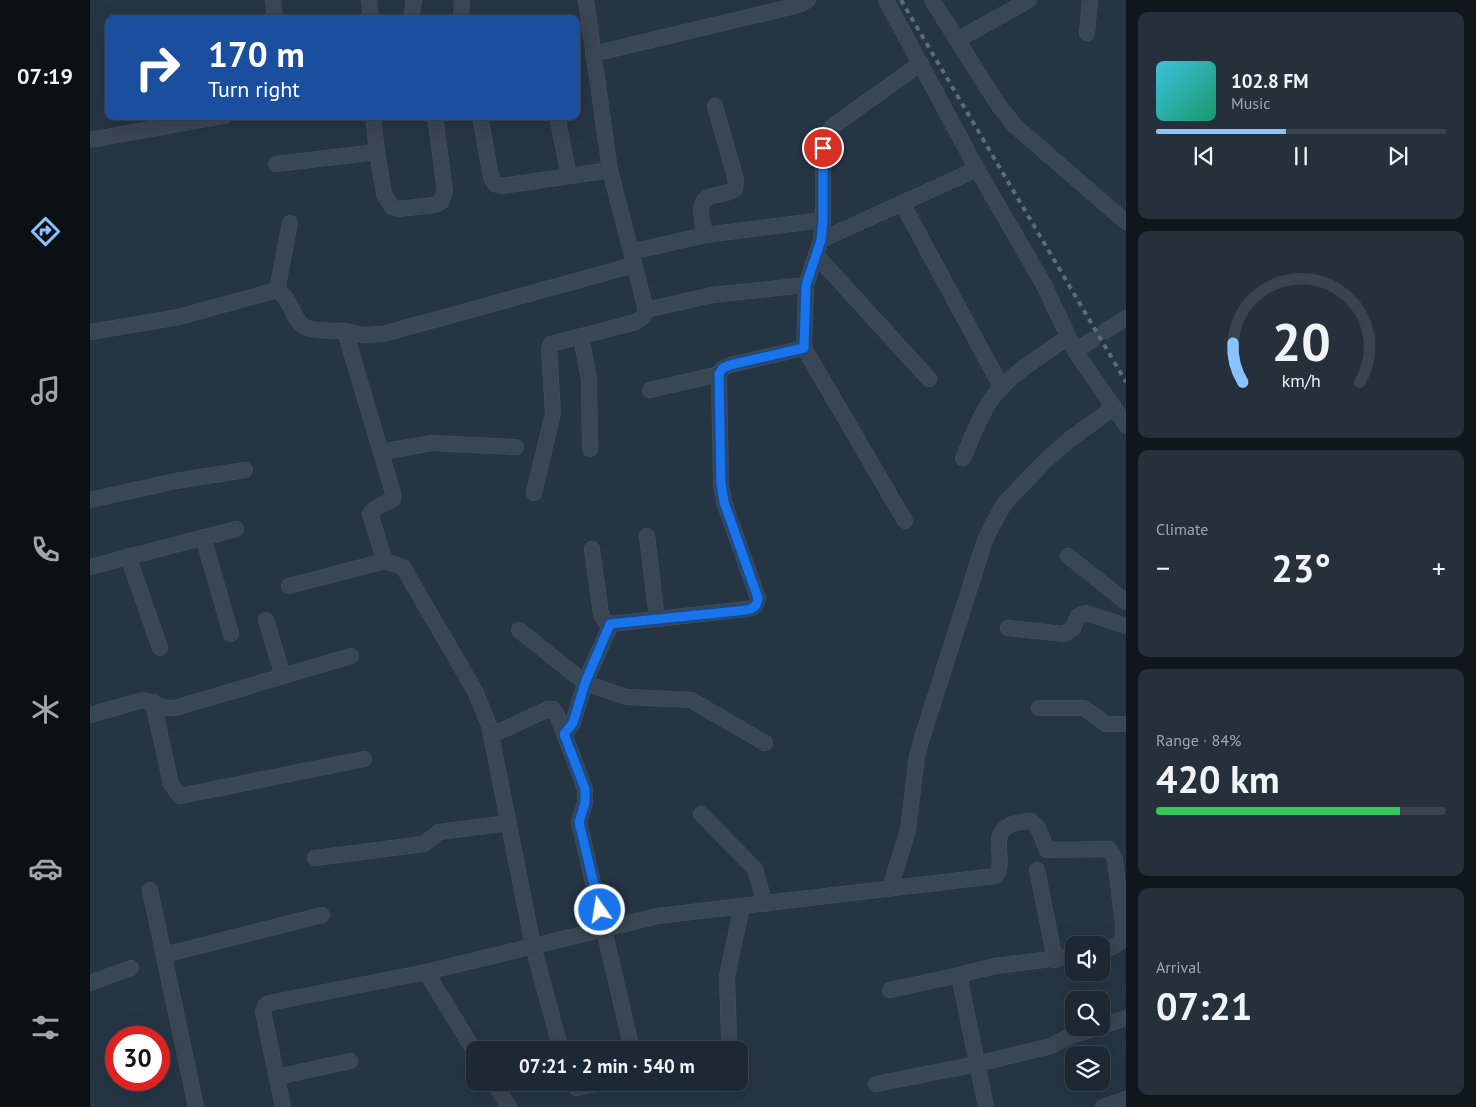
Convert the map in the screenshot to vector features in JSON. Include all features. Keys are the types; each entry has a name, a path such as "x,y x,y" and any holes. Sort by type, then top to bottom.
{"street":[{"path":"273,0 275,15"},
{"path":"369,0 371,15"},
{"path":"412,15 414,0"},
{"path":"462,0 462,15"},
{"path":"534,493 553,413 549,349 554,342 636,322 643,317 646,310 610,170 586,0"},
{"path":"593,54 799,5 808,0"},
{"path":"886,0 977,169 1048,292 1075,351 1126,425"},
{"path":"932,0 997,103 1015,126 1126,222"},
{"path":"957,40 1030,0"},
{"path":"1087,33 1090,0"},
{"path":"905,520 804,348 806,285 821,240 823,220 823,148 825,135 833,126 921,63"},
{"path":"705,234 700,206 703,200 710,195 729,193 735,189 736,180 715,106"},
{"path":"90,140 202,120"},
{"path":"373,120 384,194 392,207 398,209 435,205 441,202 445,191 436,120"},
{"path":"481,120 491,177 495,184 502,186 610,170"},
{"path":"558,120 569,176"},
{"path":"276,164 377,152"},
{"path":"821,240 977,169"},
{"path":"902,203 1002,388"},
{"path":"90,332 178,317 277,290 283,293 301,324 307,328 345,331 373,336 632,258 705,234 823,220"},
{"path":"277,290 290,223"},
{"path":"816,255 929,379"},
{"path":"646,310 712,295 806,285"},
{"path":"1105,331 1126,318"},
{"path":"345,331 393,499 374,508 370,514 385,561"},
{"path":"581,336 588,380 590,449"},
{"path":"963,458 984,410 1002,388 1014,375 1068,337"},
{"path":"1075,351 1092,340"},
{"path":"592,549 601,614 605,621 610,624 754,608 758,604 758,598 724,502 721,484 719,374 723,368 730,365 804,348"},
{"path":"650,390 719,374"},
{"path":"890,888 908,830 922,738 985,540 1004,504 1046,460 1069,440 1114,407"},
{"path":"381,452 432,443 516,447"},
{"path":"90,500 176,481 245,470"},
{"path":"90,566 236,529"},
{"path":"647,536 657,620"},
{"path":"203,537 231,634"},
{"path":"128,556 160,648"},
{"path":"1068,556 1126,602"},
{"path":"289,586 385,561 403,567 475,690 492,735 533,946 559,1041"},
{"path":"1008,628 1064,634 1073,628 1078,616 1086,613 1126,626"},
{"path":"266,620 283,676"},
{"path":"564,734 573,723 585,683 610,624"},
{"path":"519,630 585,683 626,696 691,700 765,743"},
{"path":"90,715 143,700 167,708 175,708 351,656"},
{"path":"153,702 171,784 180,796 364,759"},
{"path":"1039,708 1084,708 1106,724 1126,724"},
{"path":"492,735 548,709 553,709 557,715 585,789 585,803 579,822 630,1041"},
{"path":"701,814 756,869 765,904"},
{"path":"283,1107 264,1010 265,1006 426,972 604,928 680,912 765,904 995,876 999,868 1000,834 1010,826 1032,820 1038,828 1043,846 1047,850 1109,849 1115,859 1125,925 1123,940 1120,945 1110,948"},
{"path":"315,858 424,844 439,832 509,823"},
{"path":"1037,870 1055,960"},
{"path":"150,890 196,1107"},
{"path":"729,1039 727,976 742,906"},
{"path":"164,955 322,915"},
{"path":"890,990 959,976 995,966 1065,958"},
{"path":"90,983 131,968"},
{"path":"426,972 468,1041"},
{"path":"959,976 986,1107"},
{"path":"1110,1023 1126,1018"},
{"path":"876,1084 977,1064 1051,1046 1071,1036"},
{"path":"277,1077 350,1061"},
{"path":"499,1091 509,1107"},
{"path":"1103,1107 1126,1098"}],"railway":[{"path":"901,0 1126,382"}],"route":[{"path":"600,910 579,822 579,817 585,803 585,789 564,734 573,723 585,683 610,624 747,610 754,608 758,604 758,598 724,502 721,484 719,374 723,368 730,365 804,348 806,285 821,240 823,220 823,148"}]}
